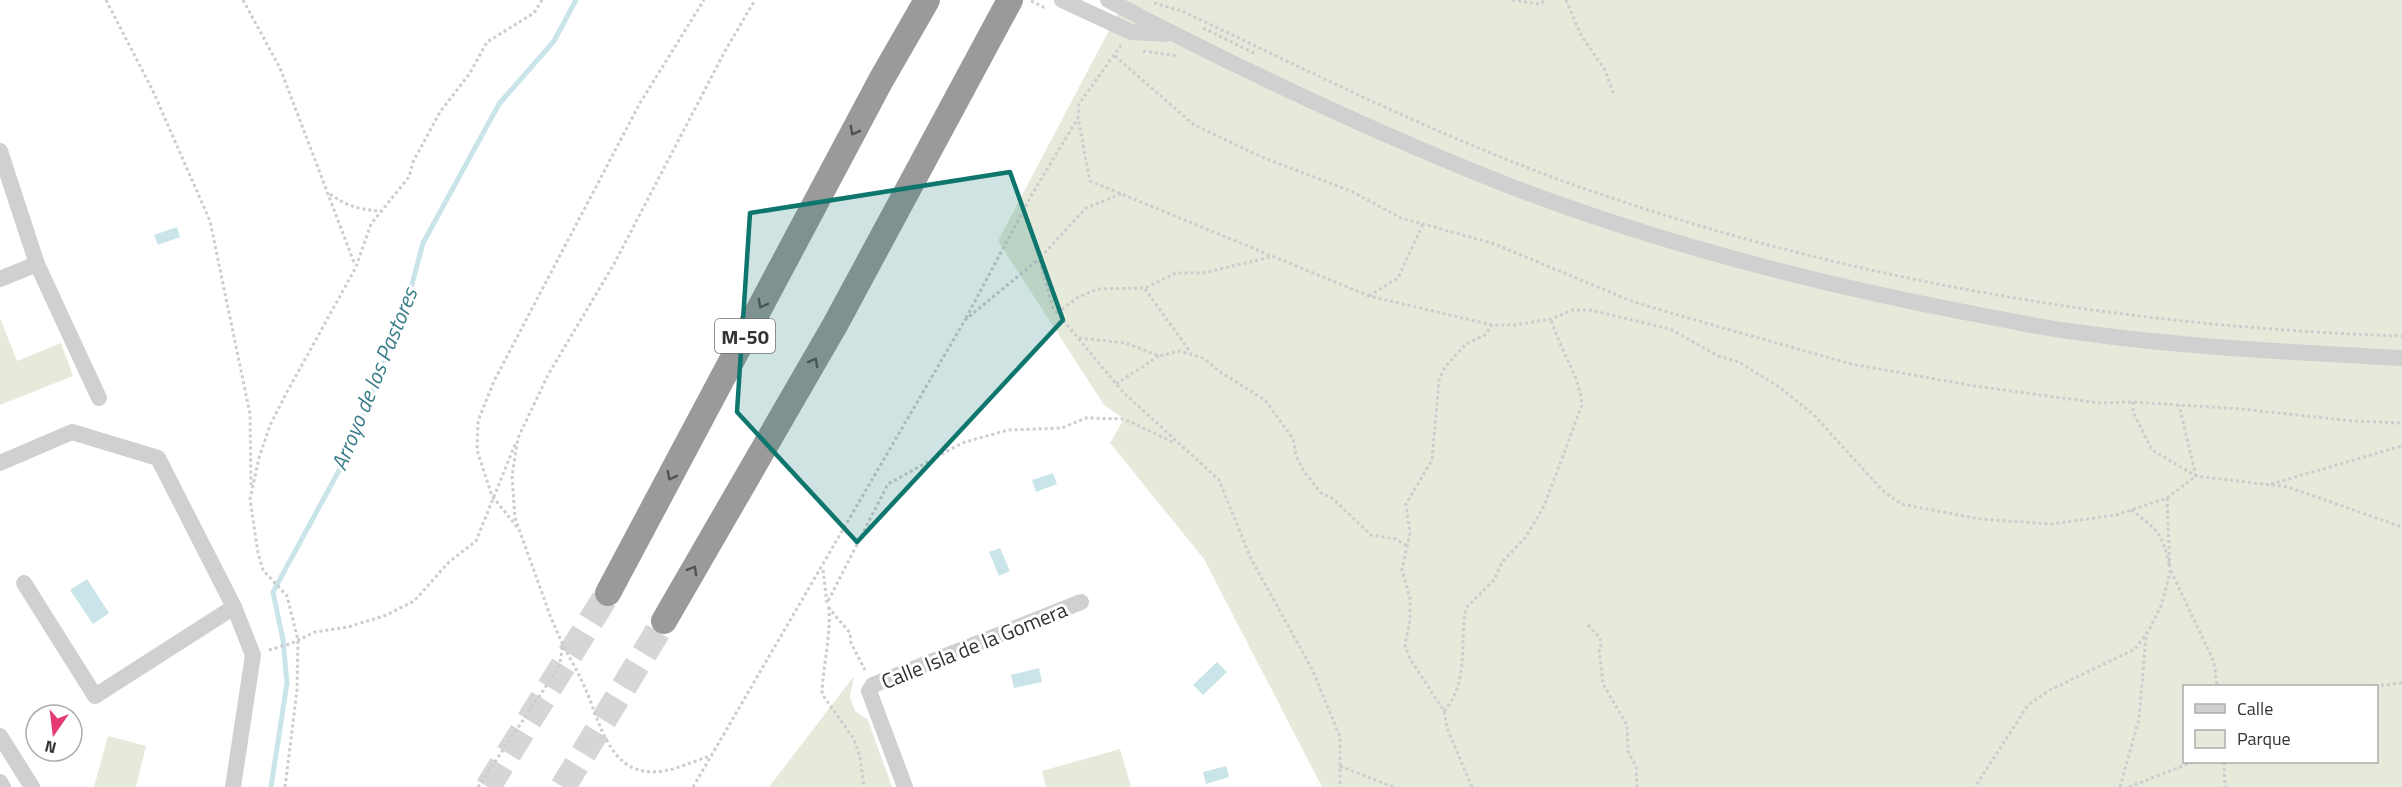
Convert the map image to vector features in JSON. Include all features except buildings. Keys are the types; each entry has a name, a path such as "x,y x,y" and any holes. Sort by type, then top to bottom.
{"highway":[{"path":"881,80 919,0"},
{"name":"M-50","path":"608,593 881,80 927,0"},
{"path":"664,621 835,325 1010,0"},
{"path":"835,325 900,229 1029,0"}],"street":[{"path":"1062,0 1131,32 1170,34"},
{"path":"1108,0 1170,34 1376,129 1499,181 1671,240 1781,272 1874,295 2069,331 2247,350 2402,358"},
{"path":"0,151 38,264 99,398"},
{"path":"0,279 38,264"},
{"path":"0,463 72,432 158,458 234,607 253,655 233,787"},
{"path":"24,583 95,696 234,607"},
{"name":"Calle Isla de la Gomera","path":"871,688 1081,602"},
{"path":"871,688 905,787"},
{"path":"0,736 32,787"},
{"path":"0,782 3,787"}],"path":[{"path":"106,0 153,91 210,221 250,414 250,499 258,553 263,570 287,596 298,640 297,690 285,787"},
{"path":"243,0 280,68 356,267"},
{"path":"250,499 270,425 356,267 370,224 409,177 413,162 440,112 470,73 487,42 534,14 542,0"},
{"path":"519,530 492,496 477,450 478,421 494,381 640,103 704,0"},
{"path":"275,648 291,644 315,632 348,627 384,616 414,601 449,562 476,541 492,496 548,375 614,264 725,51 755,0"},
{"path":"1147,0 1182,11 1348,90 1572,185 1713,229 1863,268 2027,300 2225,326 2402,336"},
{"path":"1512,0 1539,4 1547,0"},
{"path":"1566,0 1581,35 1605,70 1614,95"},
{"path":"1148,6 1157,10"},
{"path":"1200,27 1262,56"},
{"path":"1121,45 1079,104 1078,118 1090,181 1369,296 1492,325 1515,325 1551,319 1573,310 1590,310 1670,329 1718,356 1739,362 1813,414 1882,490 1901,504 1980,519 2051,524 2116,515 2167,498 2196,476"},
{"path":"1115,56 1194,125 1264,158 1351,191 1401,218 1492,243 1634,302 1851,363 1975,386 2099,403 2133,402 2179,405 2402,423"},
{"path":"693,787 823,568 965,320 1031,196 1078,118"},
{"path":"329,192 344,204 364,210 381,211"},
{"path":"965,320 1039,259 1086,208 1122,194"},
{"path":"1369,296 1398,278 1423,224"},
{"path":"1057,313 1077,298 1097,288 1145,288 1176,273 1203,273 1273,256"},
{"path":"1039,259 1053,309 1116,384 1219,480 1251,559 1312,669 1340,737 1340,787"},
{"path":"1145,288 1191,353"},
{"path":"1444,711 1454,700 1460,678 1465,652 1466,608 1494,580 1502,562 1526,537 1544,506 1582,405 1581,388 1567,364 1551,319"},
{"path":"1472,787 1447,728 1444,711 1410,659 1405,645 1410,619 1410,598 1402,570 1410,533 1406,504 1432,460 1439,380 1445,367 1466,344 1485,335 1492,325"},
{"path":"1078,338 1126,343 1159,356"},
{"path":"1116,384 1159,356 1179,351 1203,358 1220,372 1265,400 1293,439 1301,464 1321,493 1332,498 1371,535 1396,539 1407,546"},
{"path":"2133,402 2133,412 2152,450 2196,476 2288,487 2402,527"},
{"path":"2179,405 2196,476"},
{"path":"828,605 888,484 962,444 1008,430 1062,428 1086,418 1125,420 1180,445"},
{"path":"518,438 512,495 519,530 551,618 584,685 606,740 620,758 639,770 665,771 711,756"},
{"path":"2269,485 2402,446"},
{"path":"1975,787 2028,705 2048,691 2135,650 2146,635 2161,606 2170,568 2167,498"},
{"path":"2131,510 2155,528 2164,540 2170,568 2214,662 2217,685"},
{"path":"823,568 830,626 822,694 854,739 860,757 864,787"},
{"path":"828,605 850,633 850,643 871,688"},
{"path":"1588,625 1600,638 1599,648 1606,693 1627,725 1628,751 1636,767 1638,787"},
{"path":"2120,787 2139,719 2146,635"},
{"path":"477,787 559,667 563,645"},
{"path":"2378,687 2402,683"},
{"path":"2129,787 2190,763"},
{"path":"2224,763 2225,787"},
{"path":"1340,766 1393,787"}],"highlighted area":[{"path":"1010,172 1063,320 857,542 737,412 750,213"}],"green space":[{"path":"1125,0 2402,0 2402,787 1322,787 1204,559 1110,443 1124,419 1104,405 998,241"},
{"path":"0,318 17,361 61,343 73,376 0,405"},
{"path":"854,676 850,697 855,711 868,720 892,787 769,787"},
{"path":"108,736 146,746 136,787 94,787"},
{"path":"1120,749 1131,787 1046,787 1042,771"}],"water":[{"path":"177,227 180,237 158,245 154,235"},
{"path":"1053,473 1057,484 1036,492 1032,480"},
{"path":"1000,548 1010,571 999,576 989,552"},
{"path":"87,579 109,613 93,624 70,590"},
{"path":"1217,662 1227,672 1203,695 1193,685"},
{"path":"1039,668 1042,682 1014,688 1011,675"},
{"path":"1226,766 1229,777 1206,784 1203,772"}],"waterway":[{"name":"Arroyo de los Pastores","path":"271,787 287,683 283,640 273,592 348,454 407,303 423,243 499,104 554,41 576,0"}],"tunnel":[{"path":"488,787 608,593"},
{"path":"563,787 664,621"}]}
